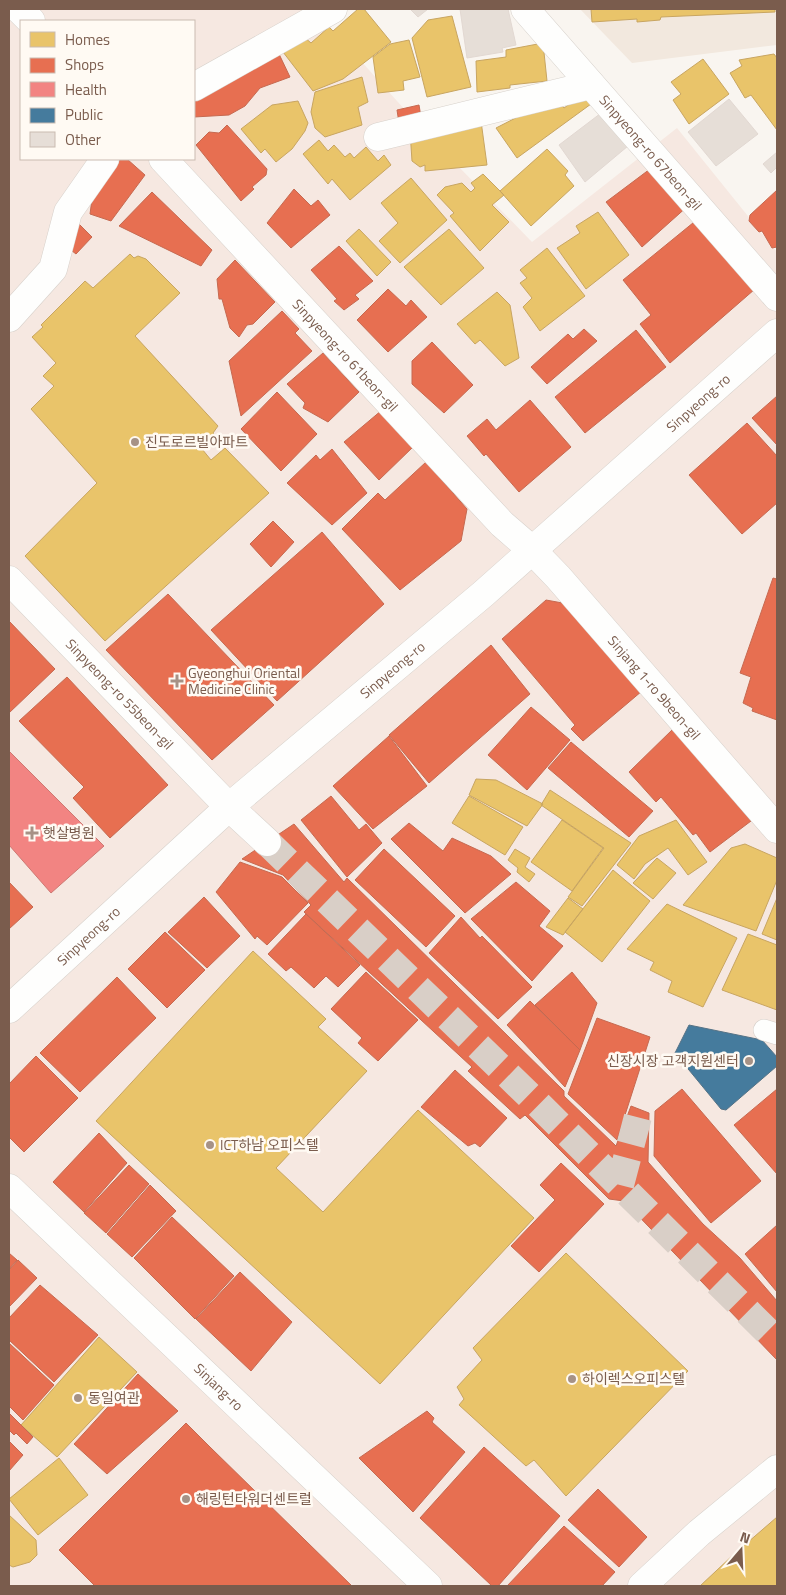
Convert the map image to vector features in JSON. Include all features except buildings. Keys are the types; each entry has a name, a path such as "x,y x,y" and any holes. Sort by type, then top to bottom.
{"street":[{"path":"19,9 30,20"},
{"path":"195,87 332,9"},
{"name":"Sinpyeong-ro 67beon-gil","path":"525,9 777,297"},
{"path":"378,137 590,85"},
{"path":"9,318 54,269 68,212 104,160"},
{"name":"Sinpyeong-ro 61beon-gil","path":"164,160 502,524 531,549"},
{"name":"Sinpyeong-ro","path":"9,1009 229,807 483,594 531,549 777,332"},
{"name":"Sinjang 1-ro 9beon-gil","path":"531,549 777,828"},
{"name":"Sinpyeong-ro 55beon-gil","path":"9,580 229,807 267,842"},
{"name":"Sinjang-ro","path":"9,1188 428,1586"},
{"path":"642,1586 699,1533 777,1469"}],"shaded area":[{"path":"9,9 314,9 425,132 532,242 677,128 777,252 777,1586 9,1586"},
{"path":"580,9 777,9 777,45 632,63"}],"tunnel":[{"path":"267,842 538,1104 777,1341"},
{"path":"620,1185 640,1109"}],"place":[{"name":"진도로르빌아파트","path":"135,442"},
{"name":"Gyeonghui Oriental Medicine Clinic","path":"177,681"},
{"name":"햇살병원","path":"32,833"},
{"name":"신장시장 고객지원센터","path":"749,1061"},
{"name":"ICT하남 오피스텔","path":"210,1145"},
{"name":"하이렉스오피스텔","path":"572,1379"},
{"name":"동일여관","path":"78,1398"},
{"name":"해링턴타워더센트럴","path":"186,1499"}]}
